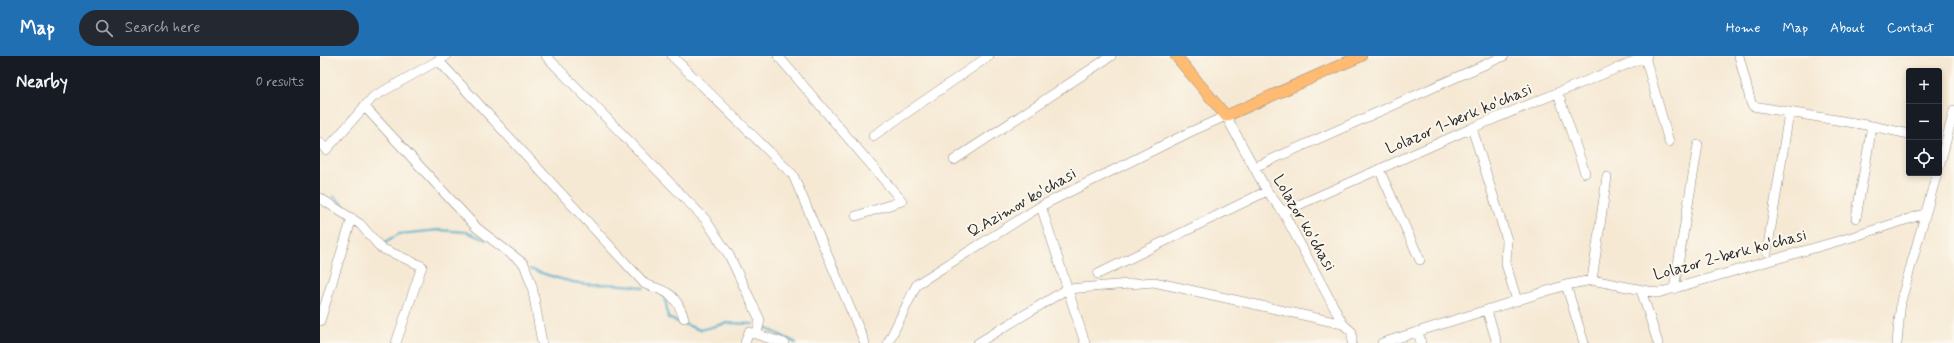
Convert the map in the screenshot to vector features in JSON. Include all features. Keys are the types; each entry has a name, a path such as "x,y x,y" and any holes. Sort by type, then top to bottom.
{"main road":[{"path":"1176,56 1226,116 1361,56"}],"street":[{"path":"546,56 705,219 729,255 760,320 758,334"},
{"path":"672,56 794,175 865,343"},
{"path":"778,56 902,201 856,216"},
{"path":"873,136 989,56"},
{"path":"954,160 1111,56"},
{"path":"1255,167 1504,56"},
{"path":"1646,56 1669,142"},
{"name":"Lolazor 1-berk ko'chasi","path":"1283,212 1472,128 1558,94 1646,56"},
{"path":"1739,56 1753,106 1872,126 1906,133"},
{"path":"320,158 373,97 444,57 645,284 667,291 679,303 684,318"},
{"path":"1558,94 1585,174"},
{"path":"364,106 477,228 524,264 532,286 542,343"},
{"path":"1943,141 1954,111"},
{"path":"1767,252 1789,113"},
{"name":"Lolazor ko'chasi","path":"1226,116 1267,190 1283,212 1343,324 1352,332 1352,343"},
{"name":"Q.Azimov ko'chasi","path":"888,343 917,284 1041,206 1190,132 1226,116"},
{"path":"1856,218 1872,126"},
{"path":"1472,128 1507,240 1506,264 1518,301"},
{"path":"320,142 326,150"},
{"path":"1674,289 1698,145"},
{"path":"1379,169 1420,260"},
{"path":"1897,343 1901,301 1924,214 1936,176"},
{"path":"1592,280 1607,177"},
{"path":"1098,274 1267,190"},
{"path":"320,198 360,224 381,248 422,266 396,343"},
{"path":"1041,206 1085,343"},
{"name":"Lolazor 2-berk ko'chasi","path":"1382,343 1566,285 1592,280 1658,293 1852,237 1924,214"},
{"path":"320,321 352,218"},
{"path":"978,343 1067,289 1154,282 1343,324"},
{"path":"1566,285 1584,343"},
{"path":"1641,290 1658,343"},
{"path":"1487,311 1497,343"},
{"path":"745,343 749,332 784,343"},
{"path":"1418,332 1421,343"}],"waterway":[{"path":"333,196 363,221"},
{"path":"379,241 384,243 399,234 439,230 466,232 486,240"},
{"path":"530,269 571,282 637,286 644,288"},
{"path":"661,294 665,297 668,318 700,330 727,323 753,324"},
{"path":"764,327 796,343"}]}
